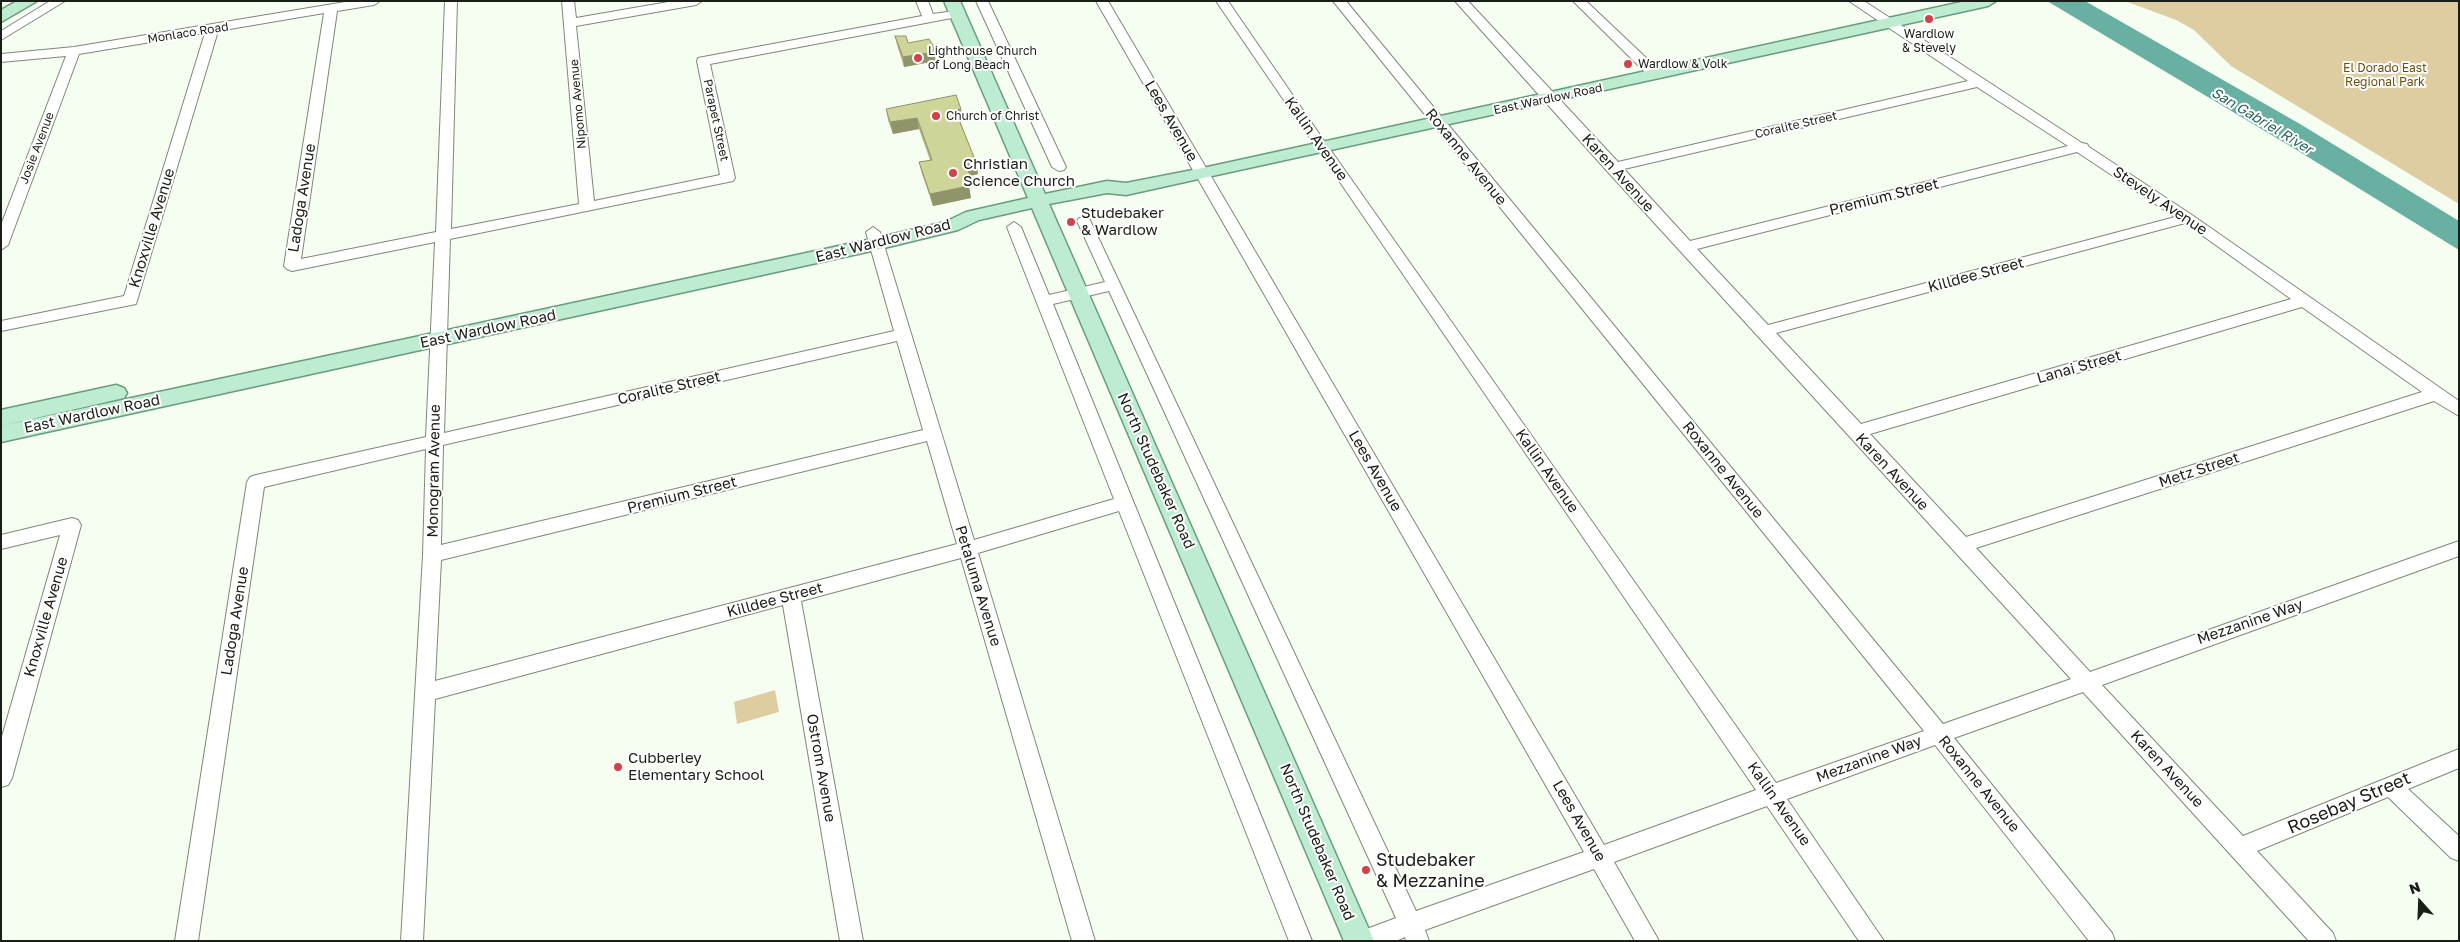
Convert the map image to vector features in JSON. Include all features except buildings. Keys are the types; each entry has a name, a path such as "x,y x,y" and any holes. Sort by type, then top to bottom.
{"main road":[{"path":"1,17 29,1"},
{"name":"East Wardlow Road","path":"1885,20 1950,1"},
{"name":"East Wardlow Road","path":"1,434 438,332 874,238 951,226 973,216 1107,186 1120,178 1199,168 1885,20 1988,1"},
{"name":"North Studebaker Road","path":"954,7 1359,941"},
{"name":"East Wardlow Road","path":"1,418 438,332"}],"street":[{"path":"1,36 60,1"},
{"name":"Monlaco Road","path":"1,58 74,51 374,1"},
{"name":"Monogram Avenue","path":"412,941 432,555 434,441 451,1"},
{"name":"Nipomo Avenue","path":"568,1 587,207"},
{"path":"570,22 696,1"},
{"path":"922,1 929,18"},
{"path":"982,1 1059,167"},
{"name":"Lees Avenue","path":"1102,1 1648,941"},
{"name":"Kallin Avenue","path":"1222,1 1873,941"},
{"name":"Roxanne Avenue","path":"1339,1 1939,734 2104,941"},
{"name":"Karen Avenue","path":"1462,1 1612,168 1766,331 1855,432 2325,941"},
{"path":"1579,1 1651,71"},
{"name":"Stevely Avenue","path":"1855,1 2082,147 2187,218 2303,302 2459,410"},
{"name":"Parapet Street","path":"443,236 728,178 703,61 929,18 954,7"},
{"name":"Ladoga Avenue","path":"331,8 292,266 443,236"},
{"name":"Knoxville Avenue","path":"1,326 131,300 212,29"},
{"name":"Josie Avenue","path":"1,245 74,51"},
{"name":"Coralite Street","path":"1612,168 1980,82"},
{"name":"Premium Street","path":"1685,247 2082,147"},
{"name":"Killdee Street","path":"1766,331 2187,218"},
{"path":"1084,221 1414,932"},
{"path":"1014,227 1301,941"},
{"name":"Petaluma Avenue","path":"874,238 1084,941"},
{"path":"1044,302 1115,285"},
{"name":"Lanai Street","path":"1855,432 2303,302"},
{"name":"Coralite Street","path":"434,441 903,334"},
{"name":"Metz Street","path":"1961,546 2436,394"},
{"name":"Premium Street","path":"432,555 932,434"},
{"name":"Ladoga Avenue","path":"186,941 256,482 434,441"},
{"name":"Killdee Street","path":"424,693 967,549 1124,503"},
{"name":"Knoxville Avenue","path":"1,542 72,526 1,778"},
{"name":"Mezzanine Way","path":"1364,941 1414,932 1600,857 2086,680 2459,548"},
{"name":"Ostrom Avenue","path":"791,596 852,941"},
{"name":"Rosebay Street","path":"2240,848 2459,758"},
{"path":"2392,786 2459,851"}],"green space":[{"name":"El Dorado East Regional Park","path":"2125,1 2459,1 2459,204 2231,66 2194,30 2176,20"},
{"path":"775,690 779,712 737,724 734,702"}],"water":[{"name":"San Gabriel River","path":"2047,1 2085,1 2300,124 2459,221 2459,250 2295,149"}],"place":[{"name":"Wardlow & Stevely","path":"1929,19"},
{"name":"Lighthouse Church of Long Beach","path":"918,58"},
{"name":"Wardlow & Volk","path":"1628,64"},
{"name":"Church of Christ","path":"936,116"},
{"name":"Christian Science Church","path":"953,173"},
{"name":"Studebaker & Wardlow","path":"1071,222"},
{"name":"Cubberley Elementary School","path":"618,767"},
{"name":"Studebaker & Mezzanine","path":"1366,870"}]}
